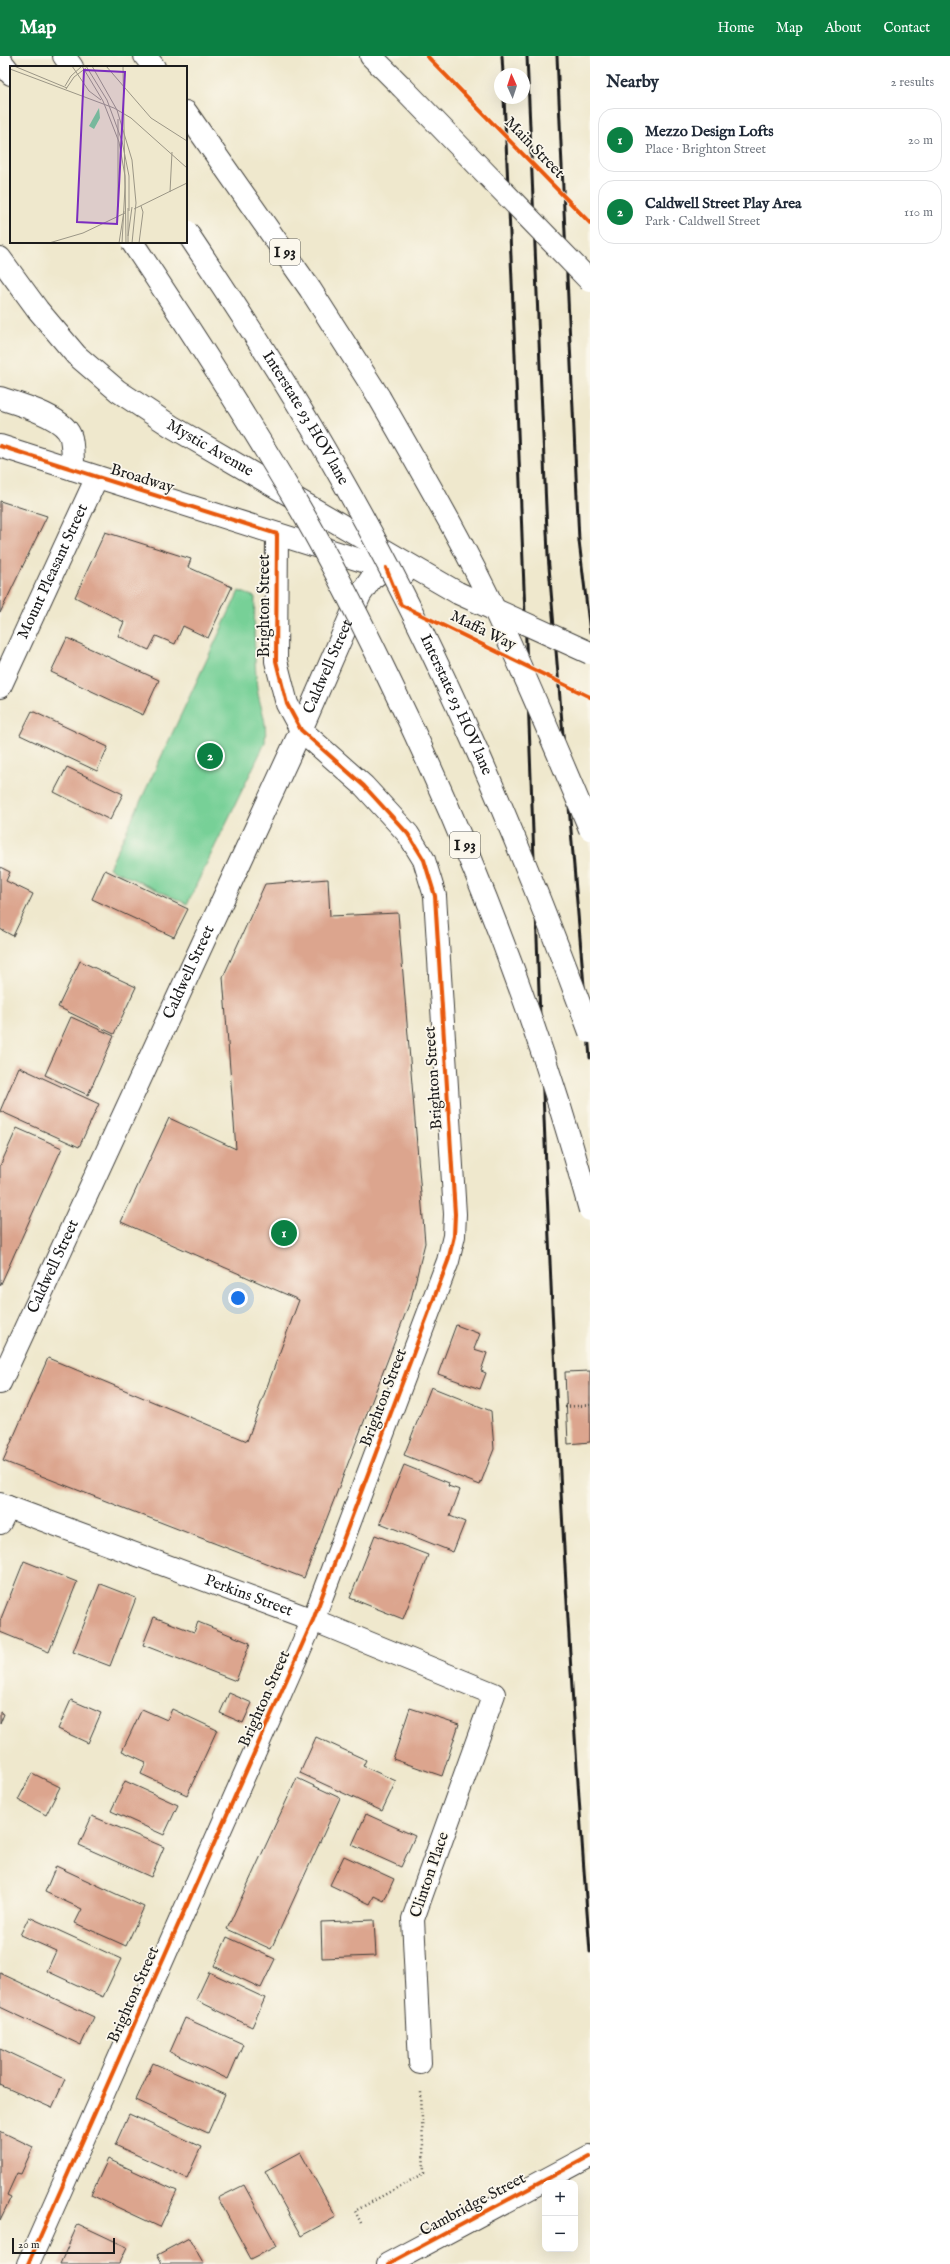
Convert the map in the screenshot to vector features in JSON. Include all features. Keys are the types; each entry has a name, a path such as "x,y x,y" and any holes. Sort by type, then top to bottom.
{"main road":[{"path":"64,56 71,66"},
{"path":"145,56 153,66"},
{"path":"372,56 590,281"},
{"path":"0,60 10,73"},
{"name":"I 93","path":"187,113 310,289 379,397 440,503 497,614 590,829"},
{"name":"Interstate 93 HOV lane","path":"187,232 277,369 343,480 403,595 462,714 510,825 590,1032"},
{"name":"I 93","path":"133,243 235,401 295,500 358,617 413,729 463,840 509,956 550,1078 590,1210"},
{"name":"Mystic Avenue","path":"0,258 38,310 76,354 118,391 171,426 458,592"},
{"path":"0,398 51,418 64,428 71,437 73,469"},
{"name":"Broadway","path":"0,446 276,534"},
{"name":"Mount Pleasant Street","path":"0,687 98,477"},
{"name":"Maffa Way","path":"276,534 458,592 590,653"},
{"name":"Brighton Street","path":"28,2264 313,1620 448,1261 454,1236 455,1214 435,896 424,860 408,834 364,786 301,730 285,699 276,662 276,534"},
{"name":"Caldwell Street","path":"0,1383 301,730 360,595 371,579 386,568"},
{"name":"Perkins Street","path":"3,1511 313,1620 494,1694"},
{"name":"Clinton Place","path":"420,2063 413,1919 494,1694"},
{"name":"Cambridge Street","path":"388,2264 590,2156"}],"path":[{"path":"565,1407 590,1405"},
{"path":"361,2224 355,2211 424,2173 420,2063"}],"green space":[{"path":"239,591 255,597 254,642 256,676 258,695 265,721 265,743 187,904 109,868"}],"building":[{"path":"0,501 47,516 0,613"},
{"path":"105,532 191,559 188,567 232,587 208,638 183,626 175,644 156,636 149,650 118,636 124,622 75,597"},
{"path":"67,638 159,680 143,715 51,672"},
{"path":"32,711 108,747 97,771 20,735"},
{"path":"67,767 123,794 110,820 54,792"},
{"path":"0,867 10,872 6,881 33,894 13,936 0,929"},
{"path":"105,870 188,909 174,937 92,899"},
{"path":"328,879 330,916 398,913 425,1243 411,1299 304,1578 3,1461 48,1358 247,1441 299,1300 121,1222 169,1118 236,1149 223,977 265,884"},
{"path":"80,961 136,987 114,1034 58,1007"},
{"path":"71,1017 114,1036 88,1095 45,1075"},
{"path":"19,1067 99,1104 79,1147 0,1111"},
{"path":"17,1128 62,1148 0,1286 0,1166"},
{"path":"456,1325 480,1334 474,1349 487,1353 481,1371 486,1373 480,1389 438,1374"},
{"path":"590,1371 590,1442 568,1444 565,1372"},
{"path":"431,1387 491,1411 494,1449 480,1485 404,1455"},
{"path":"404,1465 449,1483 448,1486 460,1490 450,1516 465,1522 453,1552 380,1523"},
{"path":"375,1535 428,1555 403,1619 350,1598"},
{"path":"24,1561 77,1582 49,1652 0,1632 0,1621"},
{"path":"100,1584 136,1598 110,1666 73,1652"},
{"path":"154,1617 194,1632 198,1622 250,1643 236,1681 143,1645"},
{"path":"229,1693 252,1703 243,1723 220,1713"},
{"path":"71,1700 101,1713 88,1743 58,1729"},
{"path":"410,1708 459,1724 442,1776 393,1759"},
{"path":"142,1709 167,1720 172,1709 217,1730 187,1795 141,1774 146,1762 122,1751"},
{"path":"0,1712 4,1714 0,1724"},
{"path":"316,1737 366,1760 363,1766 396,1781 382,1811 300,1773"},
{"path":"32,1773 60,1787 46,1815 18,1800"},
{"path":"297,1778 340,1798 271,1949 227,1929"},
{"path":"125,1781 178,1805 164,1835 111,1811"},
{"path":"366,1814 415,1836 401,1867 352,1845"},
{"path":"92,1816 164,1847 151,1877 79,1845"},
{"path":"344,1856 394,1879 384,1901 374,1896 370,1904 330,1885"},
{"path":"56,1866 144,1907 126,1946 75,1923 82,1909 45,1892"},
{"path":"29,1917 121,1959 103,1997 47,1971 56,1951 20,1935"},
{"path":"374,1920 376,1956 322,1958 321,1922"},
{"path":"227,1937 275,1959 261,1988 214,1966"},
{"path":"209,1972 265,1998 252,2027 196,2000"},
{"path":"0,1973 94,2017 81,2045 0,2007"},
{"path":"185,2018 243,2044 228,2079 170,2052"},
{"path":"0,2048 65,2079 52,2108 0,2085"},
{"path":"153,2063 225,2095 208,2133 136,2100"},
{"path":"129,2114 201,2147 187,2178 115,2145"},
{"path":"0,2131 33,2147 21,2174 17,2173 7,2195 11,2197 0,2220"},
{"path":"300,2152 336,2217 301,2236 265,2171"},
{"path":"108,2159 177,2191 160,2227 91,2195"},
{"path":"244,2185 277,2246 251,2259 218,2198"},
{"path":"78,2224 127,2247 119,2264 60,2264"},
{"path":"189,2238 204,2264 162,2264 157,2255"}],"railway":[{"path":"502,56 503,68"},
{"path":"527,56 548,555 590,1058"},
{"path":"557,56 579,541 590,632"},
{"path":"504,104 550,1257 574,1721 590,1952"}],"cycle path":[{"name":"Main Street","path":"427,56 590,223"},
{"path":"0,446 277,534 276,661 287,704 301,730 364,786 408,834 424,860 435,896 455,1214 454,1236 448,1261 313,1620 28,2264"},
{"path":"386,568 401,605 590,697"},
{"path":"388,2264 590,2156"}],"place":[{"name":"Caldwell Street Play Area","path":"210,756"},
{"name":"Mezzo Design Lofts","path":"284,1233"}]}
